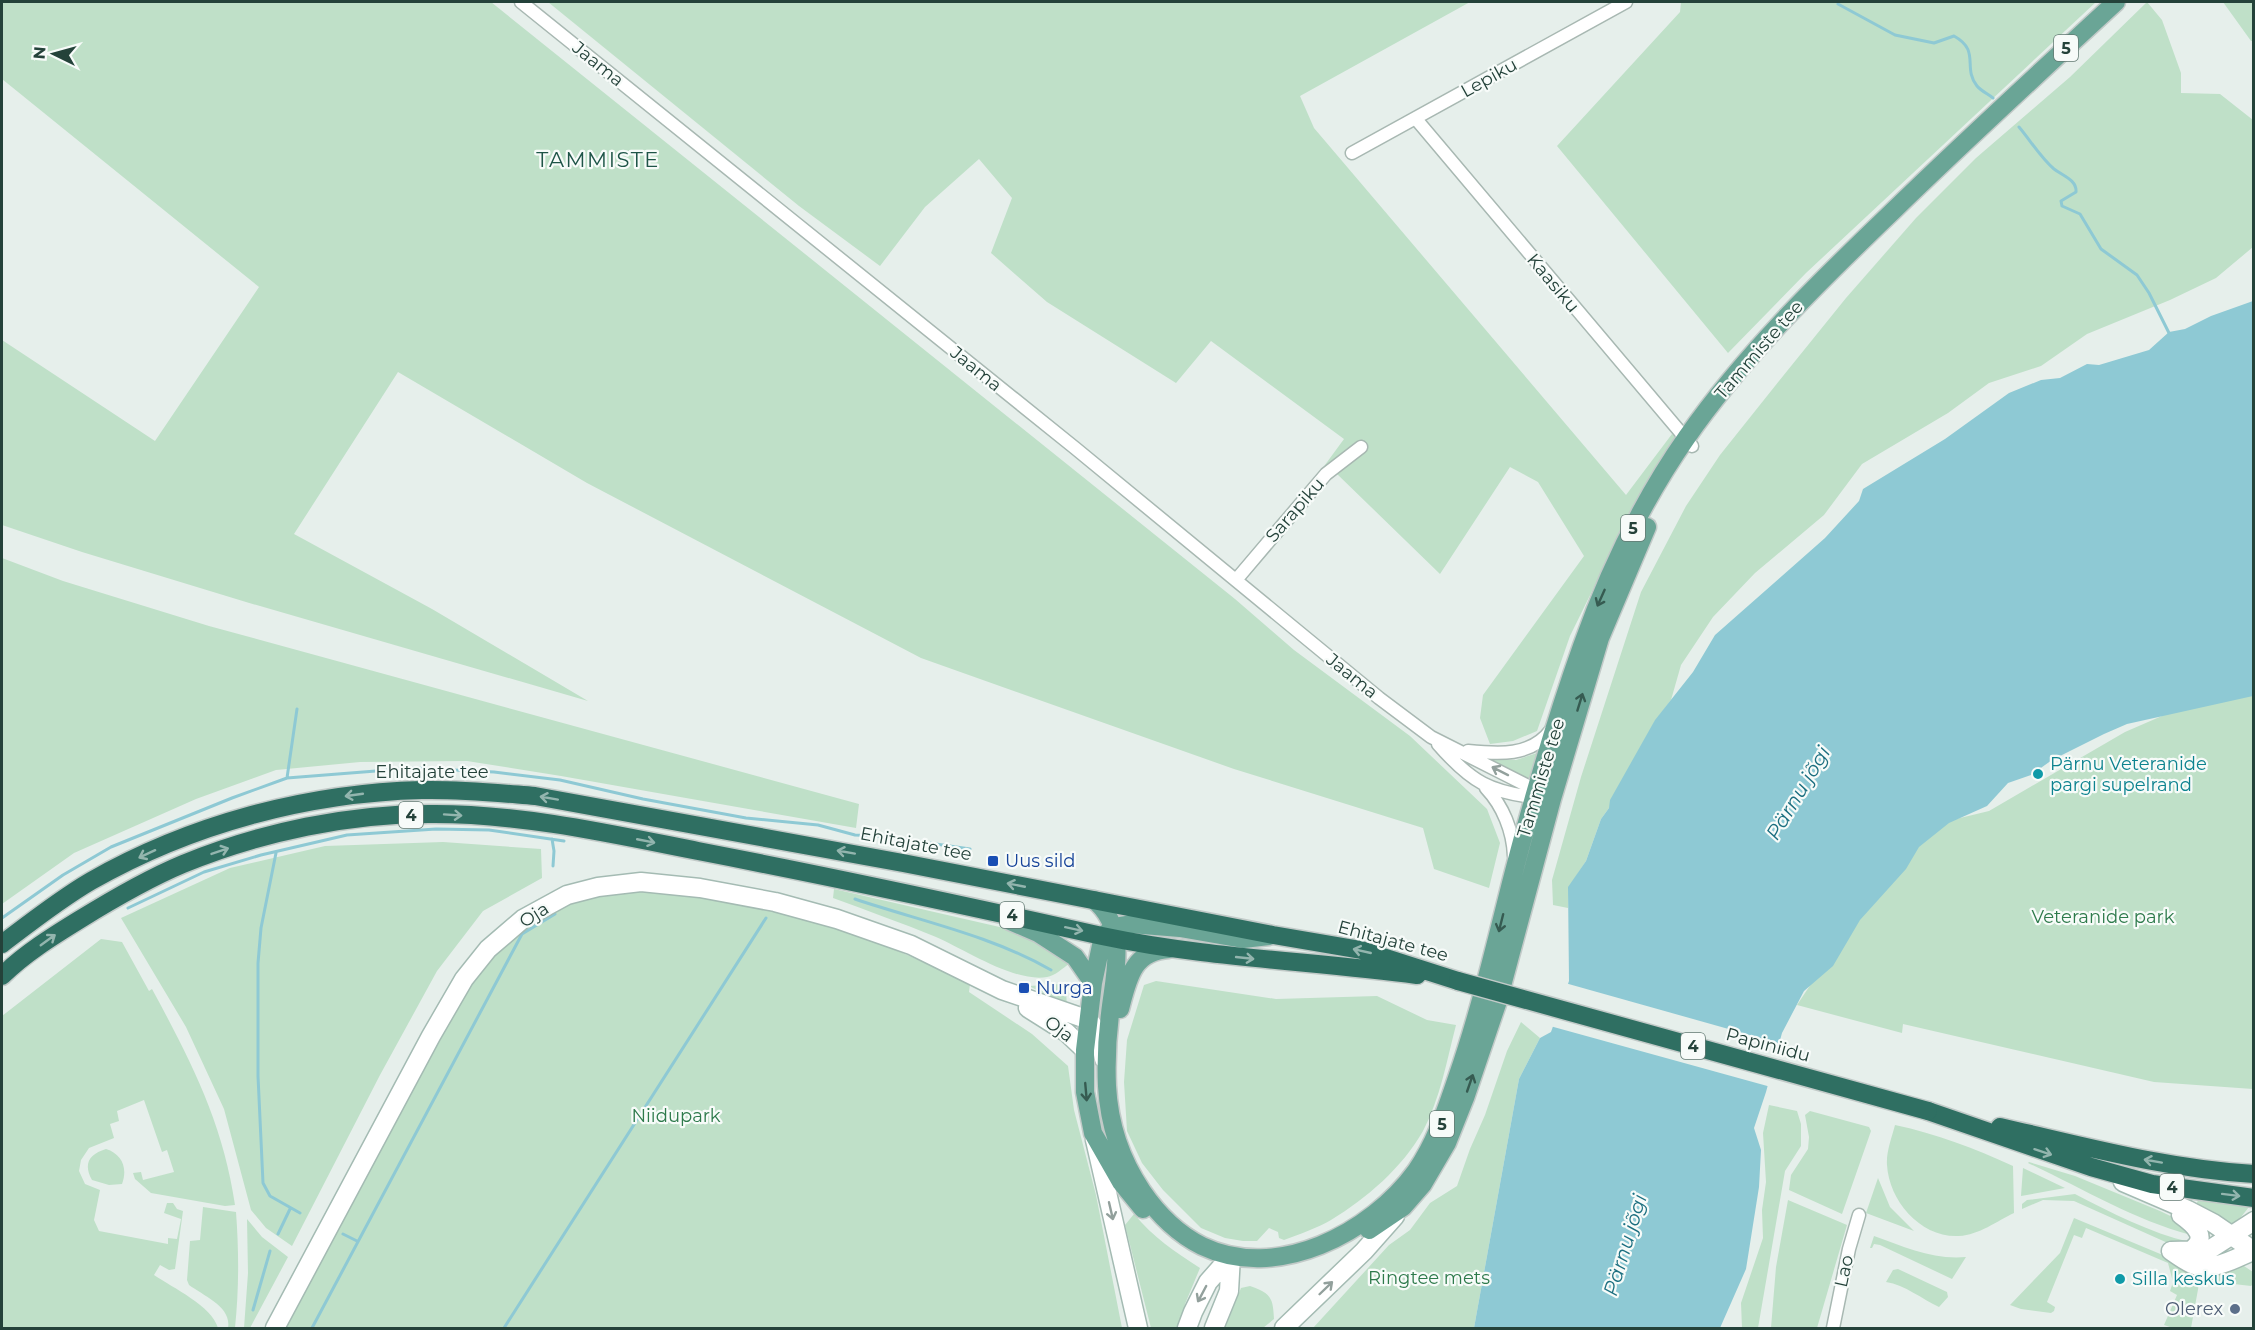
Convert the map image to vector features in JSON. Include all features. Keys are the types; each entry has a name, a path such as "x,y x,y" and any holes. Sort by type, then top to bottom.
{"highway":[{"name":"Ehitajate tee","path":"2,944 90,882 177,840 230,821 304,802 371,793 423,790 536,796 893,861 1361,950 1458,981"},
{"name":"Ehitajate tee","path":"2,976 81,918 140,884 184,864 282,833 338,822 389,816 436,814 541,823 619,836 853,880 1172,949 1363,968 1458,981"},
{"name":"Papiniidu","path":"1458,981 1928,1111 2129,1157 2232,1173"},
{"name":"Papiniidu","path":"1928,1111 2091,1167"},
{"name":"4","path":"2091,1167 2152,1184 2253,1198"},
{"name":"4","path":"2232,1173 2253,1174"}],"main road":[{"name":"Tammiste tee","path":"1403,1207 1437,1163 1465,1098 1498,1001 1559,716 1590,625 1640,514 1689,442 1855,247 1994,113 2116,2"},
{"name":"Tammiste tee","path":"1228,1262 1282,1256 1327,1242 1373,1213 1412,1176 1428,1153 1440,1128 1461,1066 1487,982 1515,867 1541,795 1576,713 1607,621 1641,537 1689,442"},
{"path":"853,880 869,890 1005,918 1028,928 1075,957 1094,983"},
{"path":"1094,900 1106,910 1111,934 1131,924 1163,926 1243,939 1274,935"},
{"name":"5","path":"1111,934 1116,967 1109,1020 1107,1072 1109,1105 1117,1140 1139,1186 1166,1220 1188,1238 1228,1262"},
{"name":"5","path":"1111,934 1094,983 1085,1050 1085,1092 1093,1133 1121,1182 1153,1220 1185,1248 1228,1262 1268,1267 1311,1258 1335,1249 1365,1233 1403,1207"},
{"path":"1107,1072 1116,1024 1131,972 1139,960 1151,951 1172,949"}],"street":[{"name":"Jaama","path":"521,2 1379,698 1431,737 1541,795"},
{"name":"Lepiku","path":"1352,153 1626,2"},
{"name":"Kaasiku","path":"1416,119 1689,442"},
{"name":"Sarapiku","path":"1236,580 1326,474 1361,447"},
{"name":"Jaama","path":"1456,750 1517,752 1541,742 1559,716"},
{"name":"Jaama","path":"1431,737 1449,757 1491,794 1509,825 1514,843 1515,867"},
{"name":"Jaama","path":"1483,785 1505,793 1541,795"},
{"name":"Oja","path":"275,1329 430,1036 464,979 488,949 523,919 567,896 598,887 641,882 700,888 775,902 837,919 911,945 1002,990 1066,1032 1085,1050"},
{"name":"Oja","path":"1002,990 1089,1020"},
{"path":"1089,1020 1098,1034 1107,1072"},
{"path":"1093,1133 1140,1329"},
{"name":"Papiniidu","path":"2091,1167 2188,1210 2246,1223 2253,1251"},
{"name":"Papiniidu","path":"2232,1173 2253,1180"},
{"path":"2152,1195 2196,1225 2199,1239 2194,1248 2188,1252"},
{"path":"1284,1329 1364,1251 1403,1207"},
{"name":"Lao","path":"1833,1329 1849,1249 1859,1215"},
{"path":"2246,1223 2209,1250 2171,1251 2192,1265 2204,1268 2225,1263 2253,1251"},
{"path":"1187,1329 1204,1290 1228,1262"},
{"path":"1214,1329 1229,1291 1228,1262"}],"green space":[{"path":"2,2 491,2 1235,599 1294,650 1410,736 1487,809 1500,843 1489,888 1434,869 1423,828 1234,769 921,658 587,483 398,372 294,534 432,609 588,701 246,602 2,525 2,340 155,441 259,287 2,79"},
{"path":"548,2 1470,2 1300,96 1314,128 1626,495 1672,434 1678,439 1627,520 1570,636 1537,731 1513,741 1490,744 1480,718 1483,695 1584,556 1538,482 1510,467 1440,574 1336,473 1322,469 1344,439 1211,341 1176,383 1047,302 991,253 1012,198 979,159 925,207 880,266 799,206"},
{"path":"1681,2 2096,2 1806,273 1728,353 1557,146 1680,12"},
{"path":"2147,2 2162,20 2181,73 2181,93 2220,94 2253,120 2253,247 2216,278 2170,300 2087,334 2041,366 1989,383 1948,413 1862,464 1824,515 1755,573 1713,617 1681,665 1671,700 1655,721 1601,819 1586,861 1569,887 1568,908 1553,905 1552,880 1581,777 1641,592 1686,506 1720,455 1779,381 1846,298 1916,218 1976,158 2070,77"},
{"path":"2223,2 2253,2 2253,41 2251,41"},
{"path":"2,558 63,581 209,626 859,804 856,828 467,761 360,762 276,770 196,799 74,853 2,904"},
{"name":"Veteranide park","path":"2253,690 2253,1089 2154,1082 1903,1024 1902,1033 1797,1005 1835,948 1931,825 1989,811 2125,732 2208,696"},
{"path":"1537,753 1529,779 1485,758 1516,760"},
{"path":"443,842 541,849 542,878 483,911 437,971 380,1075 292,1246 266,1228 251,1210 224,1109 186,1027 121,918 230,868 325,846"},
{"name":"Niidupark","path":"653,888 730,901 828,924 930,965 970,984 969,992 1032,1034 1068,1066 1074,1110 1096,1195 1122,1328 286,1328 475,974 512,938 555,908 596,894"},
{"path":"834,889 1017,931 1039,942 1070,963 1047,977 1020,975 990,964 936,937 833,898"},
{"path":"101,939 122,942 149,991 152,989 180,1042 214,1120 230,1175 235,1205 225,1206 151,1193 135,1179 133,1173 141,1172 143,1180 174,1172 167,1150 162,1152 144,1100 117,1111 119,1121 110,1124 114,1138 89,1148 81,1160 79,1171 85,1184 100,1190 94,1220 99,1231 168,1244 168,1238 177,1239 181,1219 164,1213 167,1203 173,1203 177,1209 183,1211 175,1269 169,1270 160,1265 154,1275 200,1305 208,1312 218,1328 2,1328 2,1016"},
{"path":"1156,981 1276,999 1377,996 1427,1020 1456,1025 1439,1093 1423,1131 1405,1157 1383,1181 1331,1220 1314,1228 1284,1240 1279,1238 1278,1232 1269,1228 1257,1241 1243,1241 1225,1238 1201,1228 1163,1190 1142,1163 1127,1131 1124,1082 1127,1040 1144,985"},
{"path":"1060,984 1066,990 1067,1007 1048,1001 1049,996 1029,986"},
{"name":"Ringtee mets","path":"1521,1022 1540,1038 1519,1079 1474,1328 1313,1328 1389,1245 1410,1230 1430,1203 1457,1186 1507,1051"},
{"path":"1769,1105 1797,1111 1801,1124 1801,1146 1785,1171 1758,1328 1742,1328 1741,1303 1763,1238 1762,1210 1766,1182 1763,1133"},
{"path":"1810,1111 1869,1127 1871,1131 1842,1214 1789,1190 1791,1175 1808,1149 1809,1137 1805,1115"},
{"path":"1895,1125 1955,1142 2013,1166 2014,1213 1981,1230 1959,1236 1932,1231 1920,1224 1901,1204 1889,1178 1887,1155"},
{"path":"106,1149 116,1154 122,1162 124,1178 122,1184 109,1185 92,1180 89,1174 89,1160"},
{"path":"2029,1162 2075,1176 2160,1211 2183,1222 2191,1235 2128,1212"},
{"path":"2023,1168 2065,1188 2021,1196"},
{"path":"1878,1178 1890,1207 1914,1231 1866,1213"},
{"path":"2075,1194 2146,1228 2190,1242 2170,1244 2074,1201 2043,1200 2022,1209 2022,1204 2027,1200"},
{"path":"1788,1200 1847,1225 1817,1328 1771,1328 1776,1267"},
{"path":"2199,1200 2249,1207 2233,1227 2197,1206"},
{"path":"203,1207 236,1212 238,1270 235,1328 228,1328 226,1314 221,1308 189,1285 187,1280 190,1241 200,1240"},
{"path":"1134,1214 1165,1244 1200,1268 1185,1304 1181,1328 1151,1328 1125,1225"},
{"path":"2074,1218 2194,1268 2190,1271 2189,1281 2199,1284 2191,1328 2173,1328 2164,1325 2177,1295 2170,1291 2173,1282 2168,1263 2086,1228 2082,1238 2074,1235 2047,1302 2055,1307 2054,1311 2051,1313 2021,1309 2010,1305 2060,1253"},
{"path":"247,1219 262,1237 288,1257 250,1328 244,1328 248,1273"},
{"path":"1874,1236 1931,1255 1966,1257 1952,1279 1880,1245 1874,1244 1870,1248"},
{"path":"2238,1262 2253,1272 2251,1286 2208,1281 2211,1273"},
{"path":"1898,1269 1947,1292 1948,1297 1939,1307 1907,1289 1886,1282 1893,1270"},
{"path":"1250,1286 1270,1297 1274,1319 1263,1328 1225,1328 1241,1288"}],"water":[{"name":"Pärnu jõgi","path":"2253,301 2253,696 2127,724 2104,734 2052,760 2031,775 2008,783 1987,806 1949,823 1919,847 1906,869 1860,920 1833,966 1804,991 1782,1033 1754,1128 1761,1150 1759,1187 1746,1269 1720,1328 1474,1328 1519,1079 1540,1038 1551,1032 1569,981 1568,887 1586,861 1601,819 1609,808 1610,800 1655,720 1693,672 1715,635 1825,538 1859,501 1863,489 1945,439 2009,393 2041,380 2060,378 2087,364 2099,365 2149,350 2169,332 2185,329 2211,316"}],"pier":[{"path":"1565,983 1782,1044 1771,1087 1550,1026"}],"waterway":[{"path":"1838,4 1895,35 1934,43 1954,36 1967,47 1971,72 1977,86 1993,98"},
{"path":"2019,127 2049,165 2074,184 2076,192 2061,201 2062,206 2080,214 2101,249 2137,275 2149,293 2170,335"},
{"path":"287,778 297,709"},
{"path":"2,918 63,875 111,847 232,798 287,778 414,768 494,772 560,780 643,799 746,818 818,825 855,835 881,836 970,849"},
{"path":"128,908 204,872 261,855 347,835 436,829 489,830 564,841"},
{"path":"552,839 553,866"},
{"path":"276,853 261,928 258,963 258,1076 263,1183 270,1196 300,1213"},
{"path":"855,899 1004,947 1051,970"},
{"path":"312,1328 522,934 555,914"},
{"path":"504,1328 766,918"},
{"path":"278,1234 290,1209"},
{"path":"343,1234 357,1241"},
{"path":"253,1310 270,1251"}],"place":[{"name":"Pärnu Veteranide pargi supelrand","path":"2038,774"},
{"name":"Uus sild","path":"993,861"},
{"name":"Nurga","path":"1024,988"},
{"name":"Silla keskus","path":"2120,1279"},
{"name":"Olerex","path":"2235,1309"}],"district":[{"name":"TAMMISTE","path":"598,159"}]}
